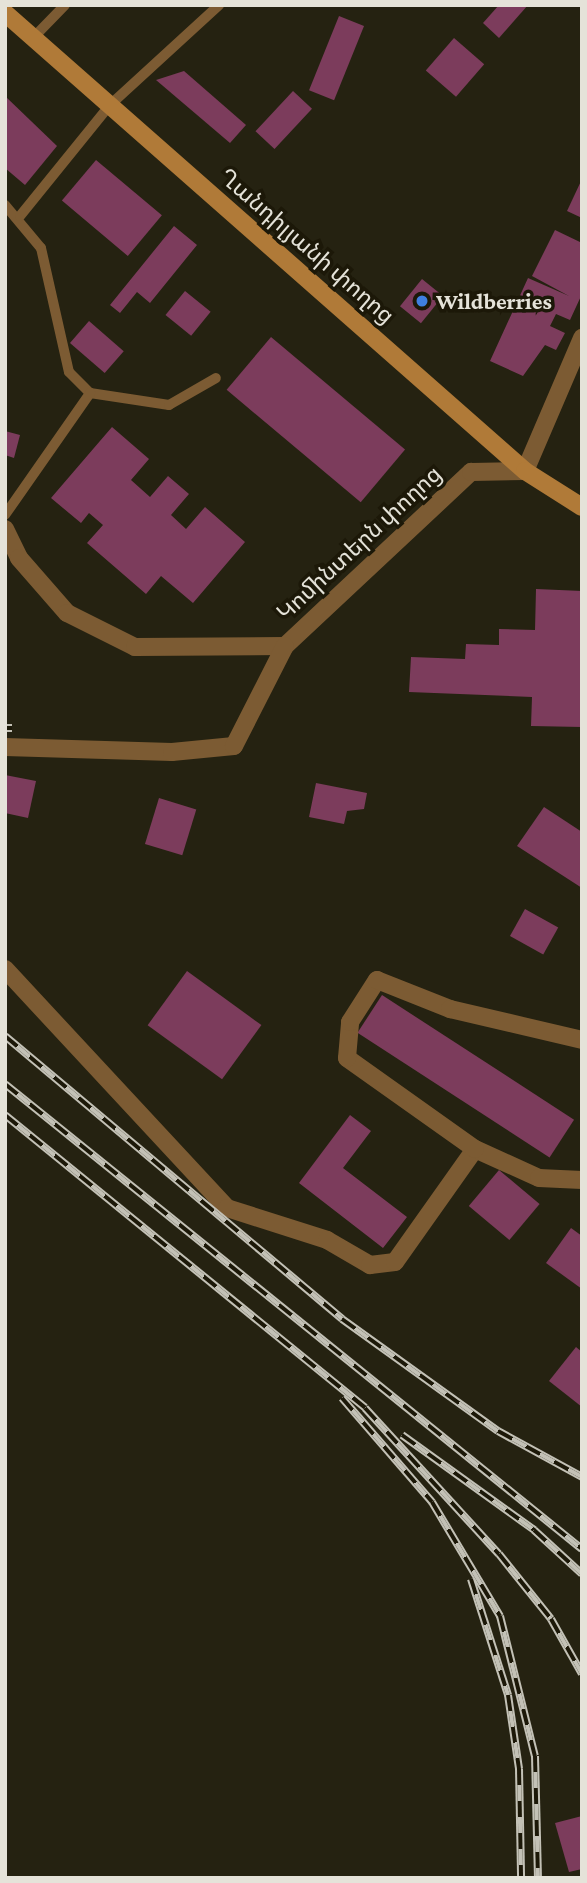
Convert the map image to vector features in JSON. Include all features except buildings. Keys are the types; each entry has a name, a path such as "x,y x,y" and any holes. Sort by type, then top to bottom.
{"main road":[{"name":"Ղանդիլյանի փողոց","path":"5,13 525,471 582,507"}],"street":[{"path":"525,471 582,338"},
{"name":"Կոմինտերն փողոց","path":"5,529 19,558 68,613 135,647 285,646 471,472 525,471"},
{"path":"5,747 172,752 234,746 285,646"},
{"path":"5,969 227,1208 327,1240 370,1265 395,1262 475,1149"},
{"path":"582,1040 450,1009 377,980 349,1022 347,1058 475,1149 539,1178 582,1180"}],"lane":[{"path":"33,38 65,5"},
{"path":"20,216 110,105 219,5"},
{"path":"5,205 20,216 41,248 69,372 90,393 169,405 216,378"},
{"path":"5,515 90,393"}],"railway":[{"path":"5,728 12,728"},
{"path":"5,1036 342,1319 498,1431 582,1477"},
{"path":"5,1084 582,1549"},
{"path":"5,1115 365,1408 499,1554 551,1619 582,1674"},
{"path":"342,1398 432,1502 500,1616 535,1756 538,1878"},
{"path":"402,1435 534,1530 582,1574"},
{"path":"471,1579 508,1695 519,1769 521,1878"}],"place":[{"name":"Wildberries","path":"422,301"}]}
